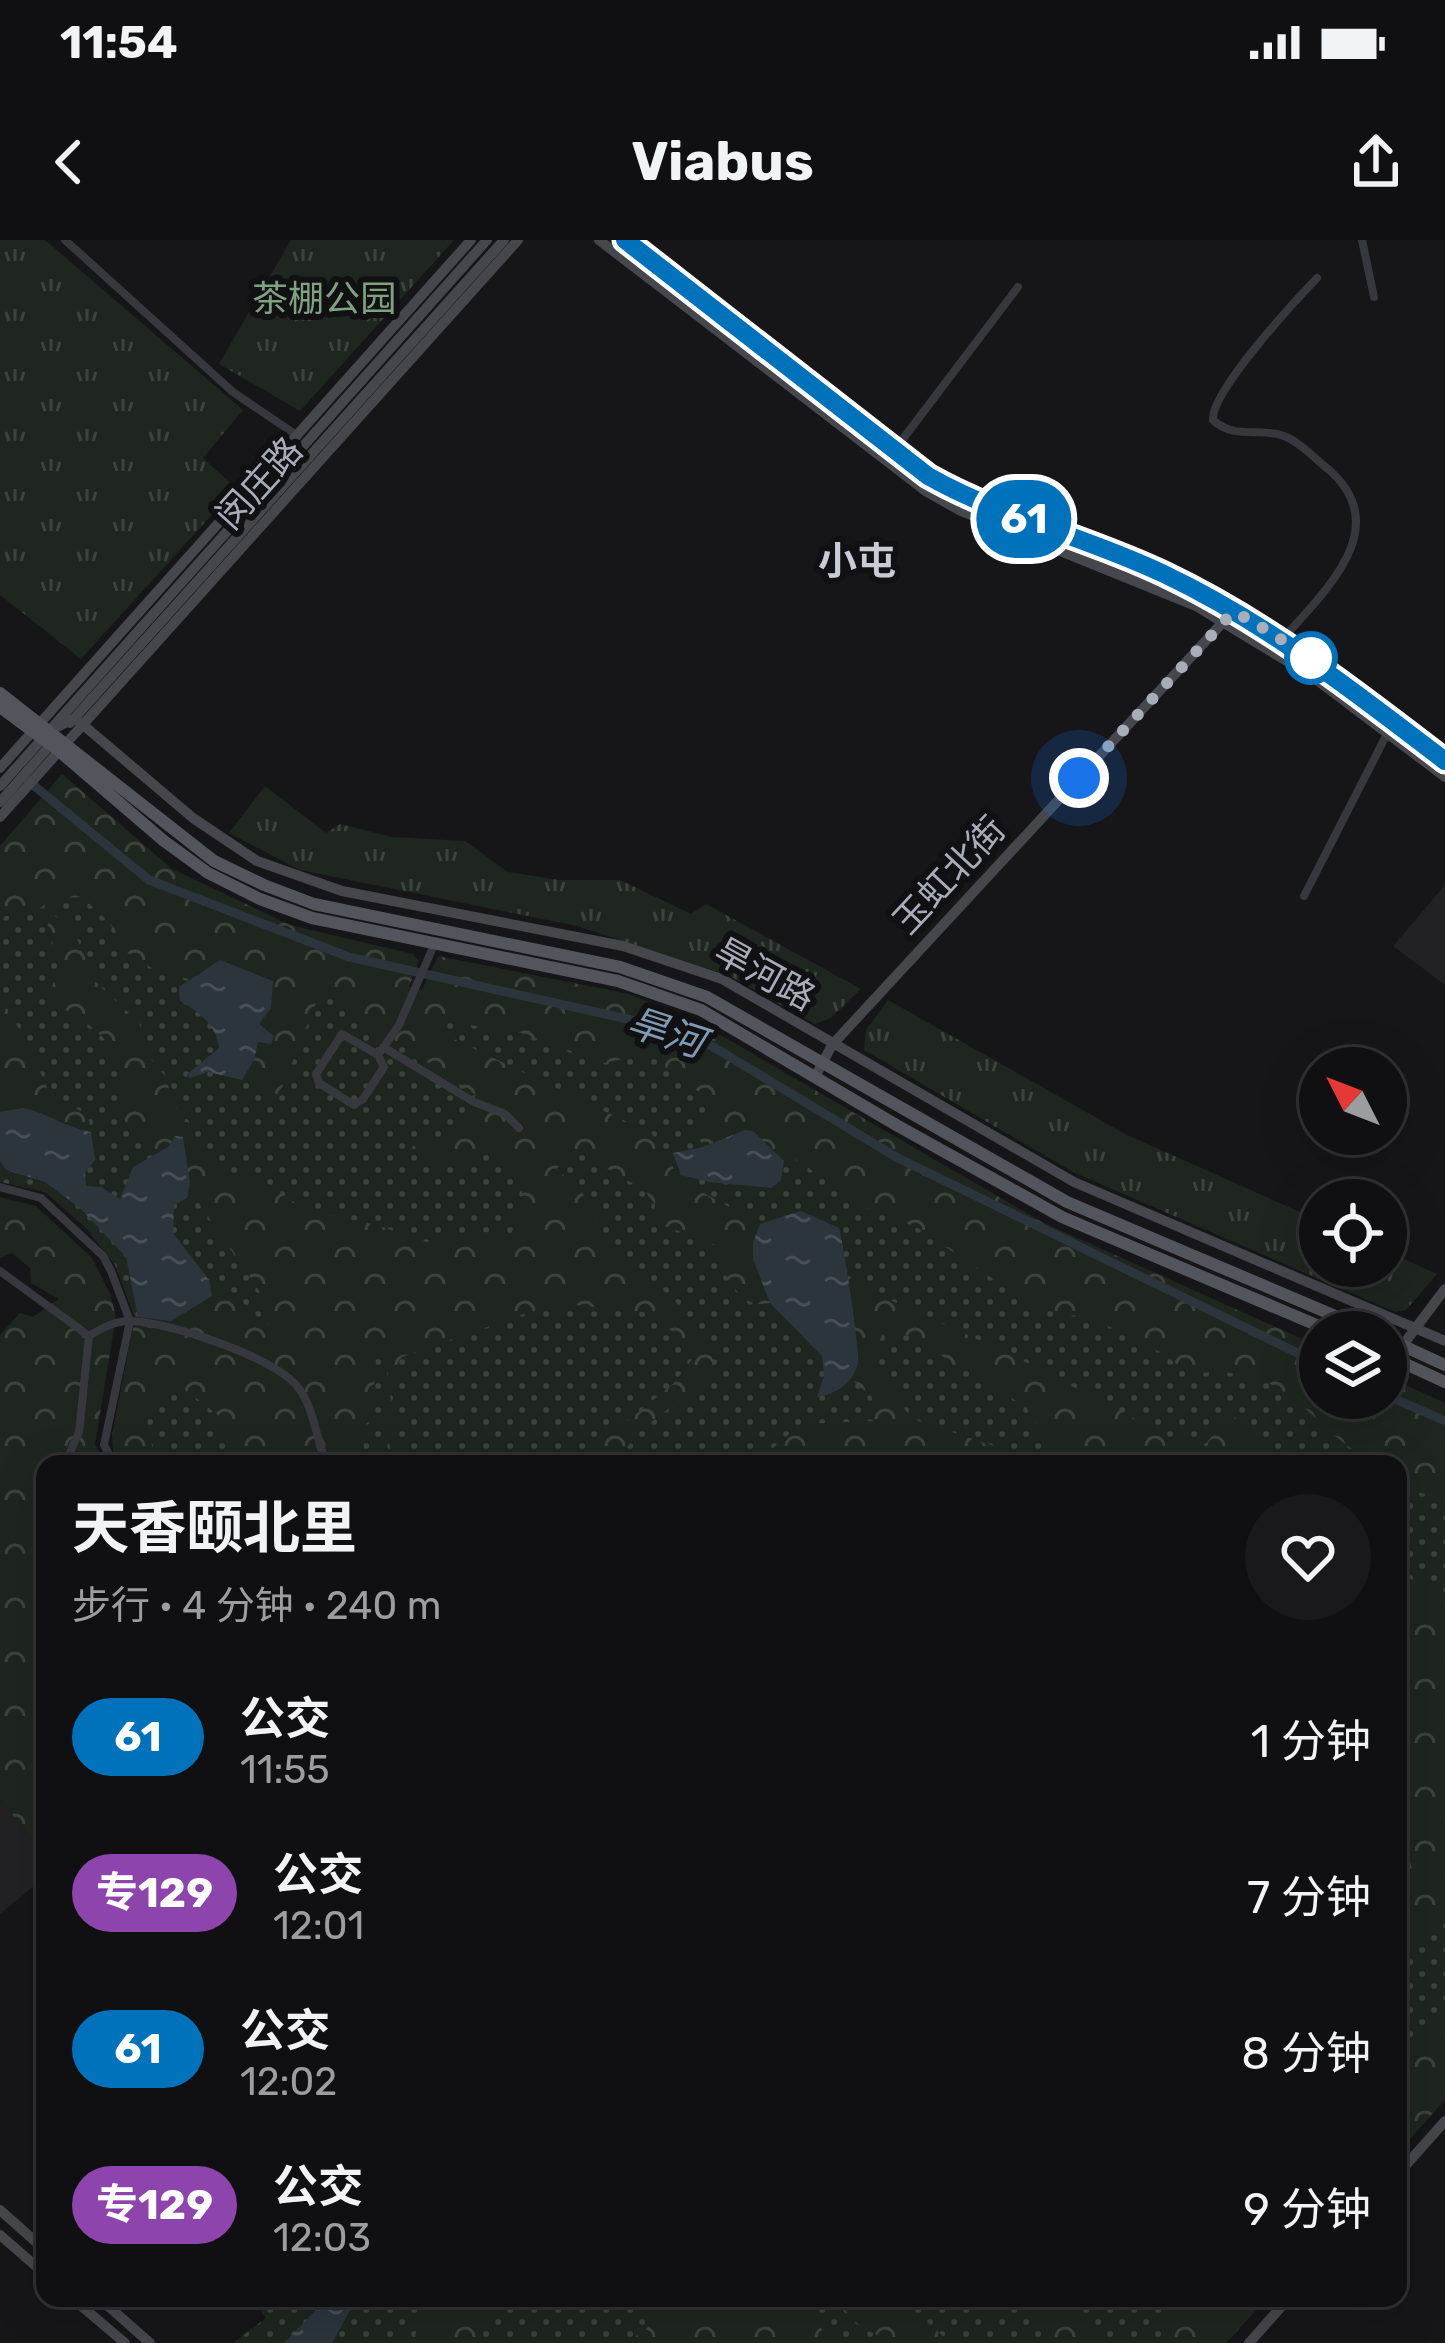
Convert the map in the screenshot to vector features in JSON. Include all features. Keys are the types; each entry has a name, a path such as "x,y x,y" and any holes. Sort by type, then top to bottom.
{"main road":[{"name":"旱河路","path":"0,692 164,842 208,873 260,899 312,918 432,949 618,981 724,1013 815,1077 1062,1217 1299,1318"},
{"name":"旱河路","path":"0,707 50,737 214,861 264,886 314,904 620,967 667,981 824,1062 1067,1202 1325,1311"},
{"path":"1407,1347 1445,1365"},
{"path":"1407,1365 1445,1382"}],"street":[{"path":"65,240 233,392 301,438"},
{"name":"闵庄路","path":"33,757 471,240"},
{"name":"闵庄路","path":"33,757 146,601 487,240"},
{"name":"闵庄路","path":"79,721 504,240"},
{"name":"闵庄路","path":"50,737 79,721 518,240"},
{"path":"599,240 884,462 959,510 1227,617 1247,618 1321,665 1445,777"},
{"path":"625,240 928,476 972,499 1161,572 1445,761"},
{"path":"1362,240 1374,297"},
{"path":"1282,640 1355,548 1353,511 1339,478 1297,443 1274,433 1229,431 1213,420 1212,413 1213,404 1264,333 1317,278"},
{"path":"884,462 1018,287"},
{"path":"146,601 171,592"},
{"name":"玉虹北街","path":"815,1077 832,1046 1227,617"},
{"path":"50,737 79,721"},
{"name":"旱河路","path":"79,721 194,818 273,868 342,891 623,946 722,979 1074,1182 1445,1341"},
{"path":"1304,896 1390,727"},
{"path":"0,802 10,781 33,757"},
{"path":"0,817 10,781 33,757"},
{"path":"432,949 418,986 381,1051 384,1067 363,1099 354,1105 319,1083 316,1074 342,1034 381,1051 474,1102 506,1114 519,1128"},
{"path":"0,1187 41,1198 103,1256 130,1321 104,1445 109,1455"},
{"path":"0,1270 88,1336"},
{"path":"1407,1338 1445,1289"},
{"path":"88,1336 110,1324 130,1321 226,1344 290,1379 305,1399 324,1455"},
{"path":"69,1455 79,1432 88,1336"},
{"path":"1407,2164 1445,2120"},
{"path":"0,2210 36,2242"},
{"path":"0,2236 36,2266"},
{"path":"83,2307 124,2343"},
{"path":"109,2307 150,2343"},
{"path":"1249,2343 1280,2307"}],"shaded area":[{"path":"1445,885 1445,985 1393,946"},
{"path":"0,1798 36,1846 36,1884 0,1914"}],"green space":[{"path":"0,240 45,240 243,410 203,458 236,488 81,659 0,595"},
{"name":"茶棚公园","path":"291,240 454,240 300,411 219,364"},
{"path":"62,774 172,869 290,925 413,954 419,961 409,987 422,990 438,956 629,994 698,1022 1044,1223 1299,1338 1299,1403 1260,1379 1214,1372 1190,1374 1162,1353 1096,1320 1034,1307 918,1228 863,1206 791,1156 784,1161 754,1135 740,1133 703,1147 697,1133 715,1104 648,1054 604,1063 521,1033 438,1020 433,1029 652,1134 682,1181 760,1224 756,1255 770,1303 753,1303 735,1289 720,1266 724,1248 665,1226 653,1218 655,1204 644,1190 575,1150 557,1168 594,1209 598,1218 586,1231 684,1311 700,1331 715,1373 641,1430 620,1455 586,1455 674,1383 693,1358 676,1334 643,1312 575,1305 524,1314 402,1357 390,1395 404,1455 392,1455 384,1420 389,1360 376,1356 372,1421 367,1423 363,1444 366,1455 236,1455 219,1439 219,1416 184,1389 151,1401 149,1434 157,1455 115,1455 112,1436 134,1324 169,1333 171,1321 211,1296 209,1280 215,1275 267,1326 275,1314 198,1202 187,1198 190,1183 168,1147 154,1153 111,1106 122,1101 115,1061 103,1037 48,998 61,963 46,928 53,914 75,934 95,981 139,1023 149,1057 167,1078 171,1102 189,1124 212,1168 260,1178 305,1210 377,1225 426,1242 478,1231 510,1236 523,1186 495,1152 440,1164 409,1148 449,1134 476,1095 321,991 279,1095 242,1080 257,1031 248,1005 221,960 192,980 155,970 126,952 110,923 82,897 53,898 34,913 5,916 0,924 0,846"},
{"path":"265,786 326,833 340,824 392,837 465,841 508,872 559,880 620,880 691,914 706,904 861,989 831,1018 815,1024 728,975 577,926 300,870 229,833"},
{"path":"36,806 314,963 421,990 568,1002 1299,1387 1299,1419 1380,1419 1445,1442 1445,2096 1407,2139 1407,1455 117,1455 112,1436 135,1318 115,1265 85,1227 45,1192 0,1182 0,846"},
{"path":"0,997 49,1092 88,1115 91,1132 36,1113 0,1112"},
{"path":"888,1000 1125,1134 1299,1212 1299,1270 1073,1172 864,1050 866,1030"},
{"path":"0,1197 36,1206 92,1258 116,1316 95,1444 100,1455 36,1455 36,1846 0,1798 0,1335 20,1313 33,1317 59,1299 31,1283 30,1268 12,1253 0,1258"},
{"path":"1407,1260 1437,1274 1406,1310 1393,1311 1338,1287 1407,1287"},
{"path":"846,1274 881,1296 1016,1357 1177,1441 1205,1445 1231,1413 1266,1455 1055,1455 1026,1407 904,1333 886,1328 868,1362 894,1390 910,1418 1010,1455 765,1455 801,1424 873,1421 872,1397 850,1378 858,1362"},
{"path":"1407,1386 1445,1403 1445,1500 1407,1487 1407,1455 1362,1455 1317,1419 1407,1419"},
{"path":"1407,1574 1413,1582 1445,1592 1445,1922 1413,1951 1407,1947 1407,1889 1414,1881 1407,1842"},
{"path":"1445,2013 1445,2100 1407,2142 1407,2054"},
{"path":"258,2307 1257,2307 1225,2343 233,2343 266,2318"},
{"path":"434,2307 491,2307 473,2343 410,2343"},
{"path":"642,2307 801,2307 835,2343 627,2343 647,2328 650,2316"},
{"path":"843,2307 909,2307 951,2343 885,2337"},
{"path":"981,2307 1015,2307 989,2315"},
{"path":"1023,2307 1073,2307 1097,2343 1050,2343"},
{"path":"1167,2307 1259,2307 1226,2343 1159,2343"}],"water":[{"path":"220,960 273,981 271,1008 259,1024 274,1036 271,1044 258,1042 242,1080 208,1072 186,1075 219,1048 206,1020 180,1001 179,987"},
{"path":"23,1108 91,1132 95,1160 85,1173 86,1186 101,1187 120,1199 133,1167 168,1147 175,1136 183,1137 190,1183 187,1198 174,1205 173,1233 209,1280 212,1296 171,1321 138,1317 126,1257 80,1208 45,1182 6,1170 0,1161 0,1112"},
{"path":"753,1131 784,1161 781,1180 771,1188 681,1175 673,1153"},
{"path":"801,1211 839,1228 858,1354 848,1382 817,1397 824,1376 822,1356 770,1303 753,1259 760,1224"},
{"path":"352,2307 332,2343 284,2343 318,2308"}],"waterway":[{"name":"旱河","path":"27,780 149,880 349,957 690,1033 898,1158 1299,1354"},
{"name":"旱河","path":"1407,1404 1445,1421"}],"bus line":[{"name":"61","path":"625,240 928,476 972,499 1161,572 1202,593 1321,665 1445,761"}],"district":[{"name":"小屯","path":"857,562"}],"route":[{"path":"1079,778 1232,613 1311,658"}]}
